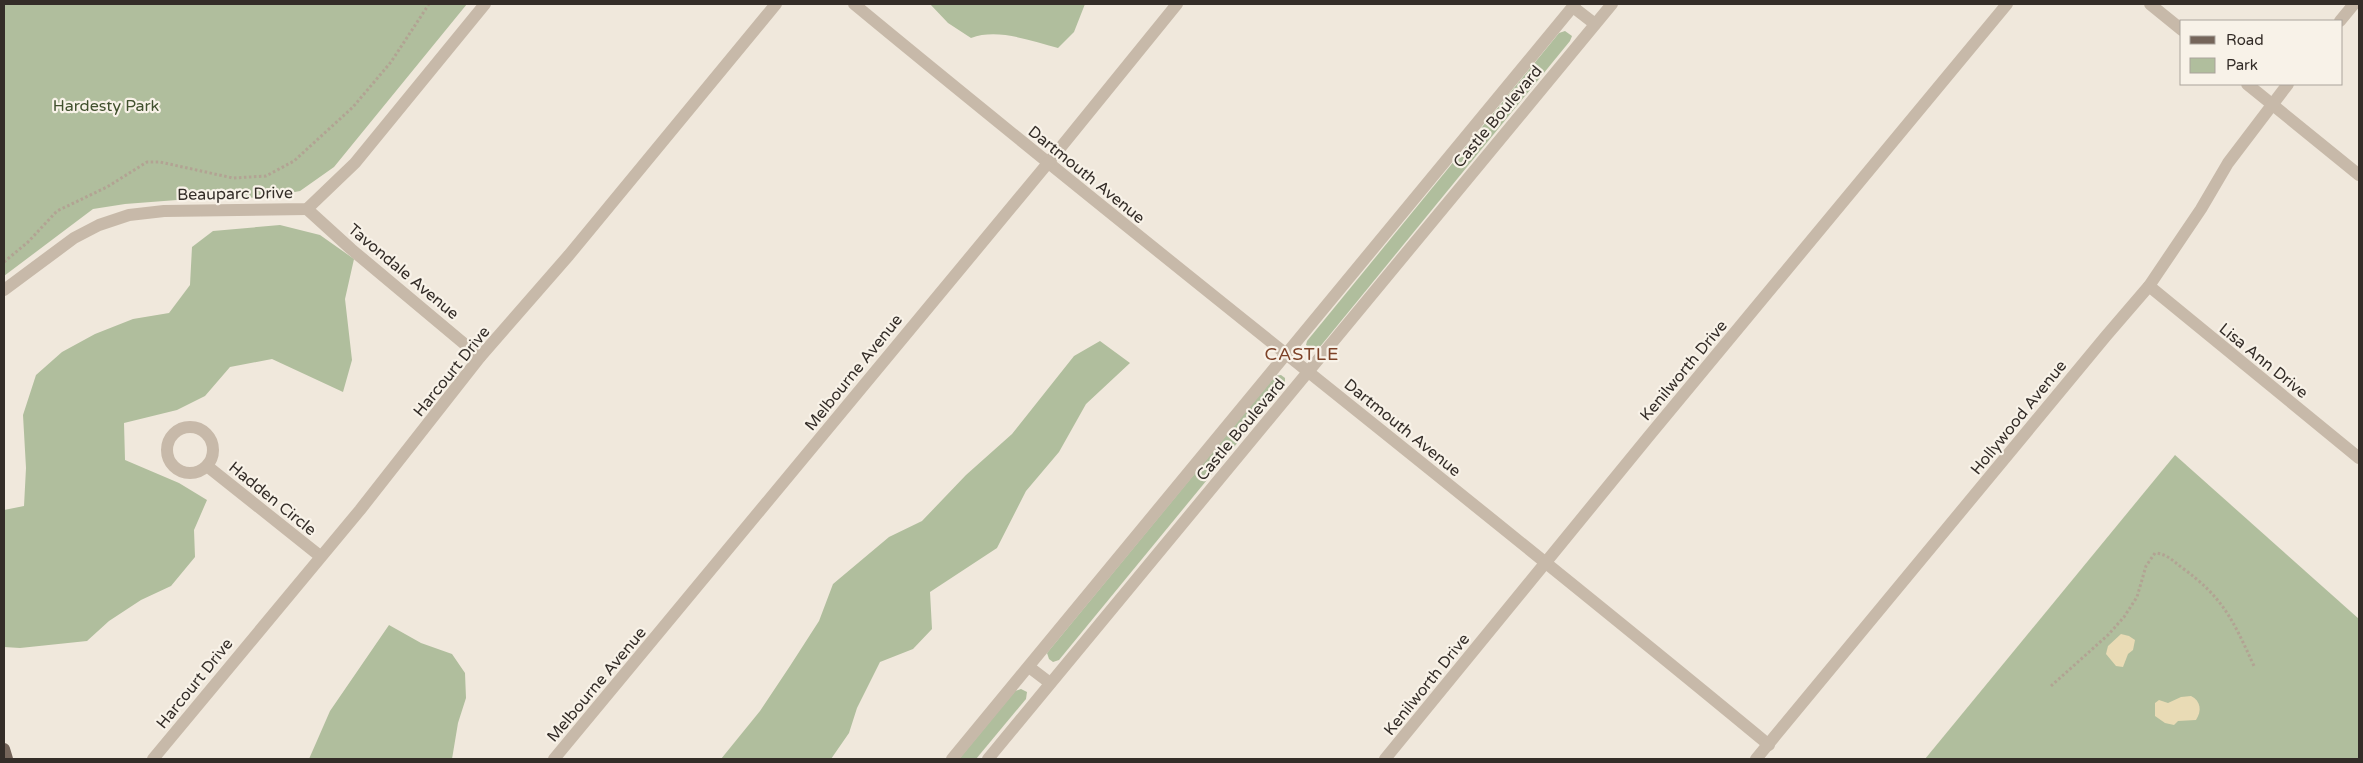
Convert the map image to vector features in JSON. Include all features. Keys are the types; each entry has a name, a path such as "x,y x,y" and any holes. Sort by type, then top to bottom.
{"main road":[{"path":"4,749 7,759"}],"street":[{"name":"Beauparc Drive","path":"4,290 74,238 99,225 129,215 164,211 307,208 355,163 484,4"},
{"name":"Harcourt Drive","path":"153,759 431,422 480,357 569,255 776,4"},
{"name":"Dartmouth Avenue","path":"854,4 1286,355 1546,562 1769,745"},
{"name":"Melbourne Avenue","path":"554,759 1048,163 1177,4"},
{"name":"Castle Boulevard","path":"988,759 1612,4"},
{"name":"Kenilworth Drive","path":"1385,759 2007,4"},
{"path":"2150,4 2180,28"},
{"path":"2341,20 2354,4"},
{"name":"Castle Boulevard","path":"952,759 1574,5"},
{"path":"1574,5 1595,24"},
{"path":"2248,85 2359,174"},
{"name":"Hollywood Avenue","path":"1756,759 2149,286 2201,209 2228,163 2287,85"},
{"name":"Tavondale Avenue","path":"307,208 351,249 480,357"},
{"name":"Lisa Ann Drive","path":"2149,286 2359,458"},
{"name":"Hadden Circle","path":"207,466 320,556"},
{"path":"1029,667 1050,683"}],"path":[{"path":"4,262 28,242 57,211 107,187 147,162 160,162 232,178 266,176 294,161 353,107 391,62 429,4"},
{"path":"2051,686 2108,635 2124,617 2137,596 2146,566 2155,553 2166,554 2209,589 2226,608 2254,666"}],"green space":[{"name":"Hardesty Park","path":"4,4 467,4 334,167 300,191 263,198 216,197 125,204 93,209 4,276"},
{"path":"930,4 1085,4 1074,32 1058,48 1003,35 981,35 971,38 948,23"},
{"path":"1565,31 1572,36 1570,41 1319,348 1314,351 1306,345 1307,341 1559,33"},
{"path":"280,225 320,235 354,259 345,299 352,360 343,392 272,359 230,367 205,396 177,410 124,423 125,460 179,483 207,500 194,530 195,557 171,586 141,600 109,621 87,641 20,648 4,647 4,510 24,506 26,468 23,415 36,375 62,352 95,334 133,319 169,313 190,285 192,247 213,231"},
{"path":"1100,341 1130,363 1086,404 1059,452 1026,491 997,548 930,592 932,629 913,649 880,662 857,708 849,733 831,759 721,759 760,711 819,621 833,584 889,537 922,521 966,475 1012,434 1074,356"},
{"path":"1281,375 1285,378 1285,385 1059,660 1053,662 1049,659 1047,653 1275,376"},
{"path":"2175,455 2359,619 2359,759 1925,759"},
{"path":"389,625 421,643 452,654 465,673 466,698 458,723 452,759 309,759 330,711"},
{"path":"1021,689 1027,692 1026,699 976,759 959,759 1015,691"}],"sand":[{"path":"2121,634 2135,640 2133,650 2128,654 2123,667 2116,666 2106,654 2108,646"},
{"path":"2191,696 2200,706 2196,720 2178,721 2174,725 2165,723 2155,716 2155,703 2159,700 2168,703 2181,697"}],"district":[{"name":"CASTLE","path":"1302,354"}]}
